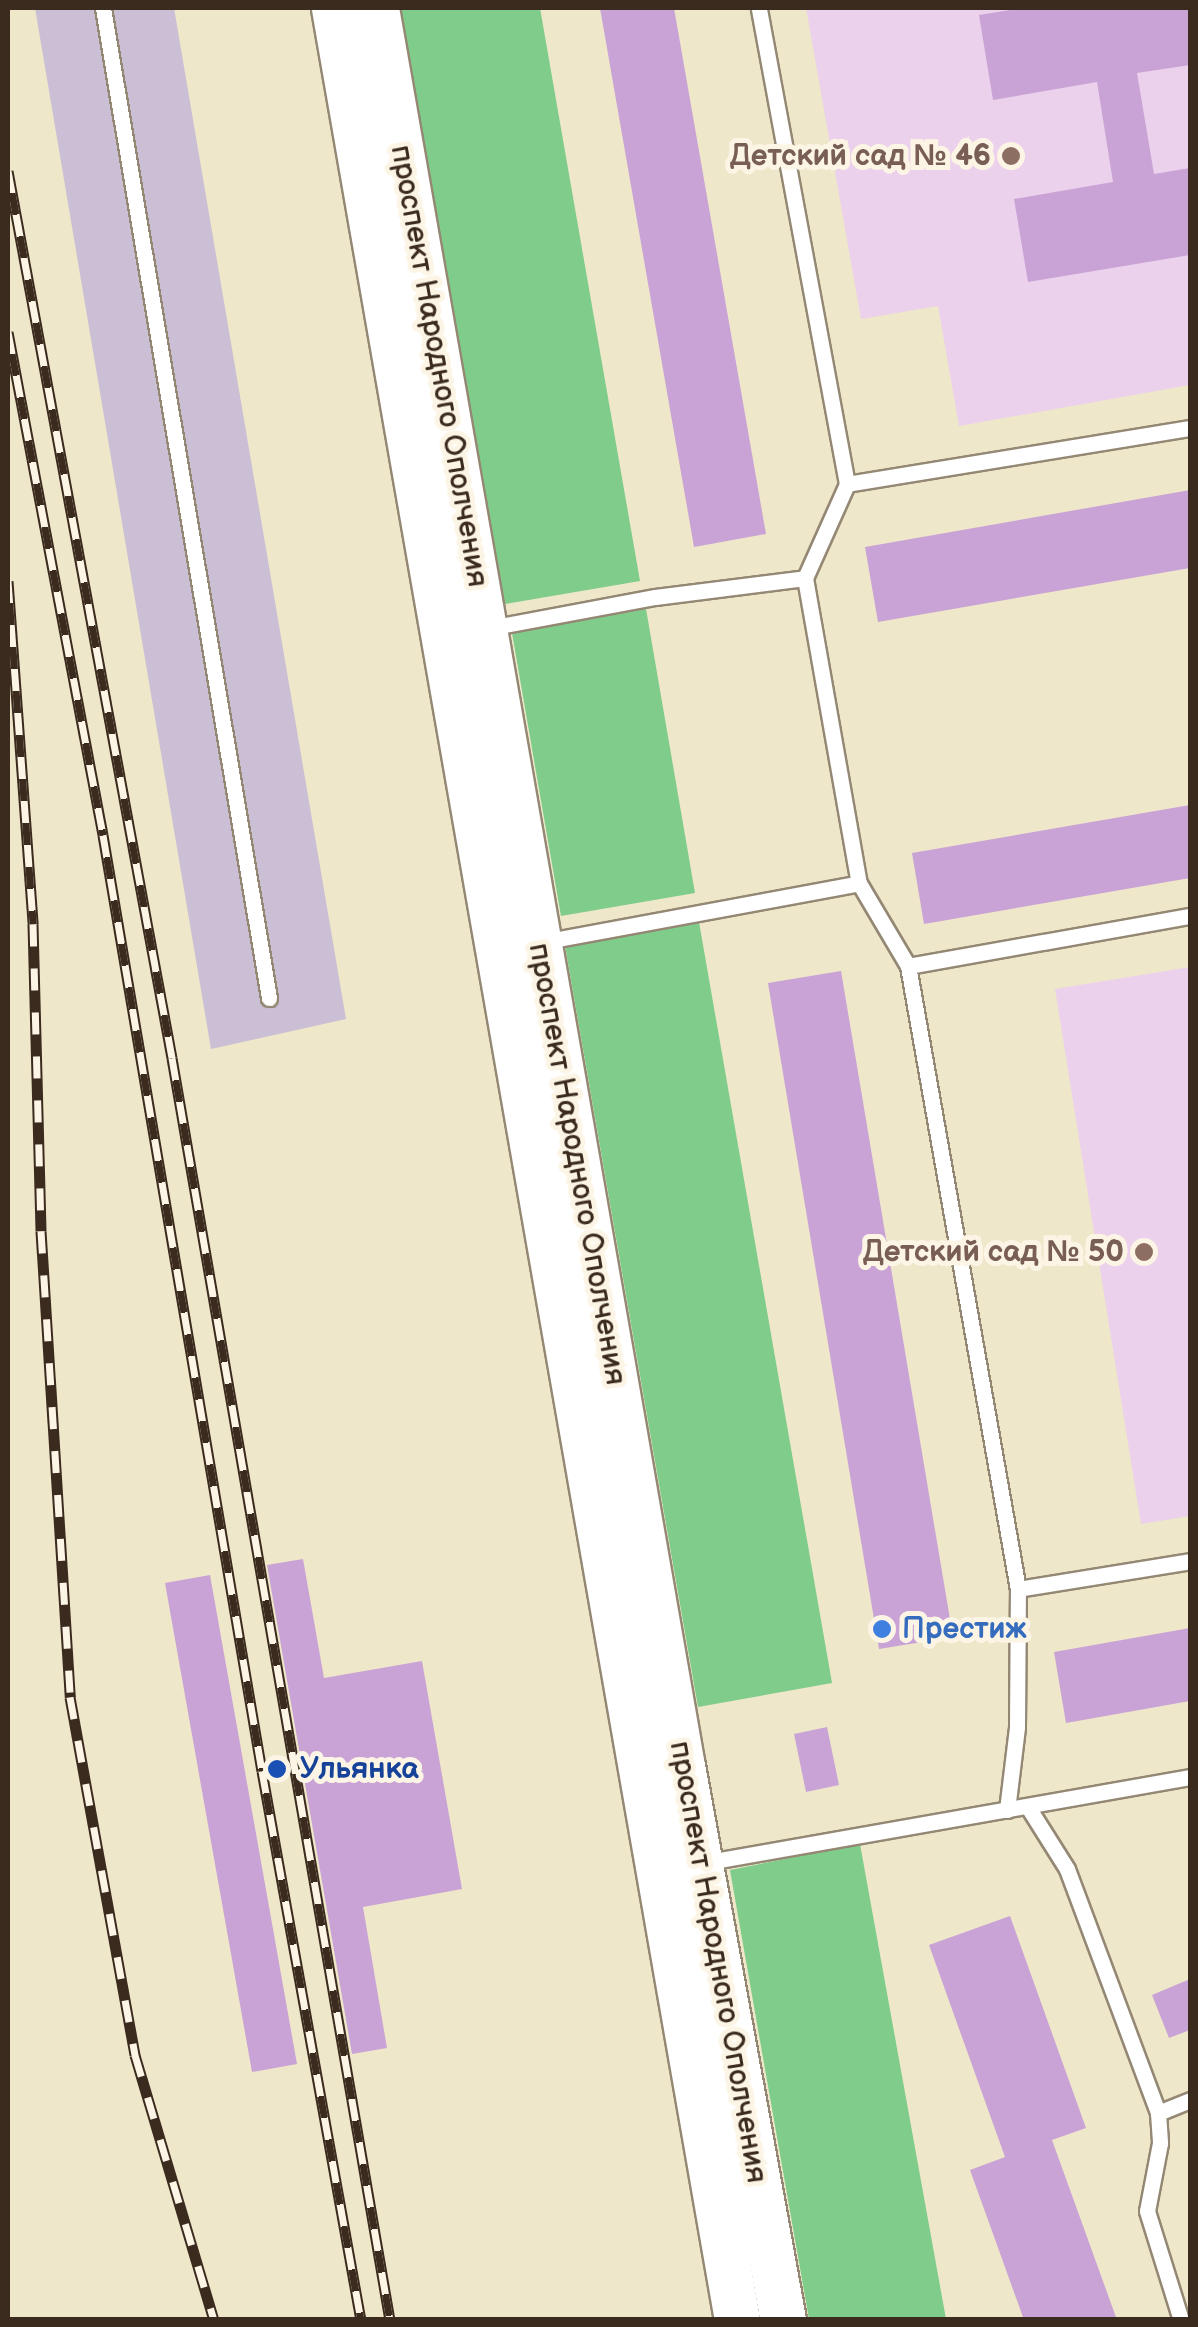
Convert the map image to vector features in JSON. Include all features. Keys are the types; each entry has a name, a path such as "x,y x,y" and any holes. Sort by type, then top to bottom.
{"main road":[{"name":"проспект Народного Ополчения","path":"334,8 738,2320"},
{"name":"проспект Народного Ополчения","path":"376,8 699,1864 783,2320"}],"lane":[{"path":"103,8 269,998"},
{"path":"759,8 847,484 806,578 859,882 908,966 1018,1589 1017,1727 1007,1810"},
{"path":"847,484 1190,428"},
{"path":"485,629 655,597 806,578"},
{"path":"538,942 859,882"},
{"path":"908,966 1190,916"},
{"path":"1018,1589 1190,1561"},
{"path":"699,1864 870,1830 1028,1807 1190,1777"},
{"path":"1028,1807 1067,1868 1158,2113 1160,2143 1148,2212 1181,2320"},
{"path":"1158,2113 1190,2100"}],"shaded area":[{"path":"35,8 174,8 346,1019 211,1049"},
{"name":"Детский сад № 46","path":"806,8 1190,8 1190,385 959,426 938,306 861,319"},
{"name":"Детский сад № 50","path":"1190,967 1190,1516 1141,1524 1055,989"}],"green space":[{"path":"401,8 540,8 640,581 505,604"},
{"path":"646,609 695,893 561,916 512,633"},
{"path":"699,922 832,1683 698,1707 565,946"},
{"path":"860,1844 946,2319 809,2319 730,1870"}],"building":[{"path":"600,8 674,8 766,534 694,547"},
{"path":"1022,8 1190,8 1190,65 1137,73 1154,174 1190,168 1190,255 1028,282 1014,199 1113,182 1097,82 993,100 979,15"},
{"path":"1190,490 1190,568 878,622 865,547"},
{"path":"1190,805 1190,878 924,924 912,853"},
{"path":"841,971 953,1637 879,1649 768,983"},
{"path":"303,1559 324,1678 422,1661 462,1889 363,1907 387,2048 352,2054 267,1565"},
{"path":"210,1575 297,2064 252,2072 165,1583"},
{"path":"1190,1628 1190,1701 1066,1723 1054,1652"},
{"path":"827,1727 839,1785 806,1792 794,1734"},
{"path":"1010,1916 1086,2128 1052,2140 1117,2320 1024,2320 970,2170 1005,2157 929,1945"},
{"path":"1190,1979 1190,2030 1169,2038 1152,1995"}],"railway":[{"path":"8,171 172,1058 390,2320"},
{"path":"8,332 103,835 262,1771 361,2320"},
{"path":"8,581 33,924 41,1231 70,1697 135,2055 214,2320"}],"place":[{"name":"Детский сад № 46","path":"1011,156"},
{"name":"Детский сад № 50","path":"1144,1252"},
{"name":"Престиж","path":"882,1629"},
{"name":"Ульянка","path":"277,1769"}]}
